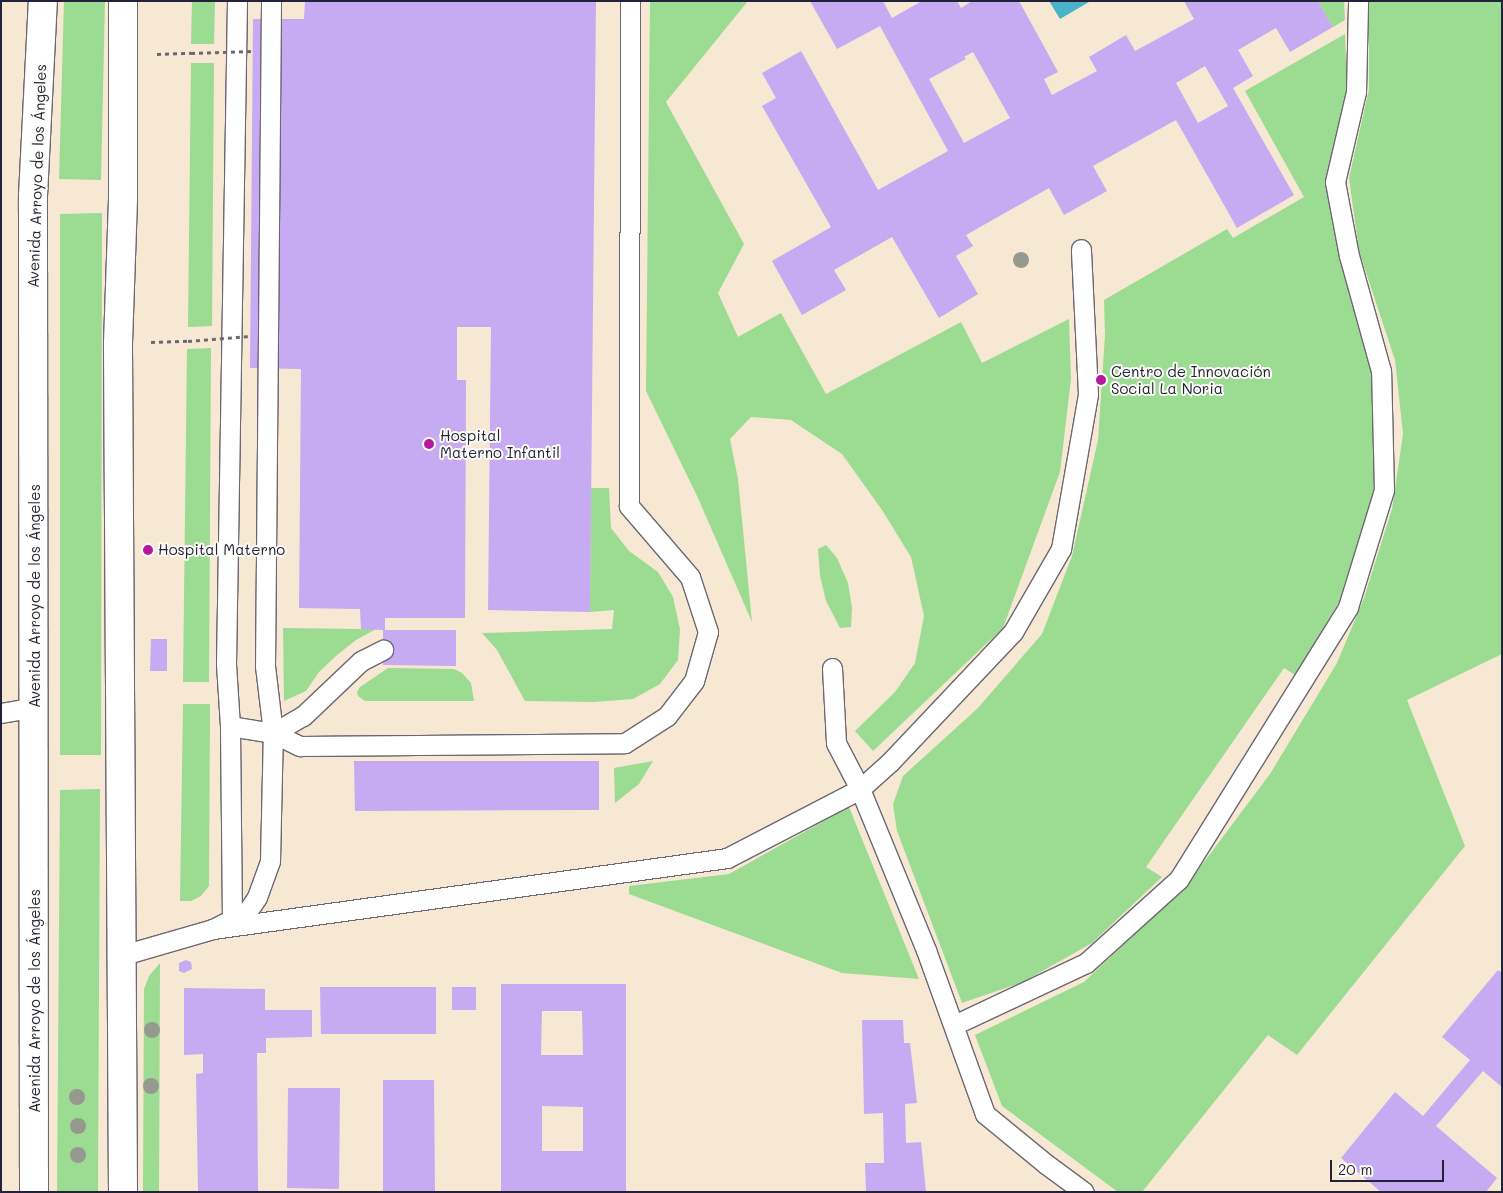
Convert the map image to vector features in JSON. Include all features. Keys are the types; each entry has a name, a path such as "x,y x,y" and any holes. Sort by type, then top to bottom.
{"main road":[{"name":"Avenida Arroyo de los Ángeles","path":"34,1192 33,196 43,1"},
{"path":"123,1192 118,343 123,198 124,1"}],"lane":[{"path":"232,920 230,726 226,664 237,1"},
{"path":"213,929 248,912 270,861 273,733 265,666 271,1"},
{"path":"230,726 273,733 300,746 625,742 667,716 694,681 708,632 690,577 629,506 630,1"},
{"path":"954,1025 1086,963 1179,880 1348,607 1384,490 1381,371 1349,256 1335,182 1356,92 1358,1"},
{"path":"123,955 213,929 727,858 860,789 890,762 1013,632 1061,549 1088,394 1081,249"},
{"path":"273,733 303,716 361,661 383,650"},
{"path":"832,668 836,743 860,789 926,950 985,1114 1046,1164 1084,1192"},
{"path":"1,713 35,707"}],"path":[{"path":"191,53 252,51"},
{"path":"188,341 250,336"}],"green space":[{"path":"64,1 105,1 101,180 59,179"},
{"path":"192,1 215,1 214,44 191,44"},
{"path":"650,1 748,1 666,102 744,244 718,293 738,337 781,313 826,394 961,322 982,363 1069,319 1071,379 1060,472 1003,628 873,751 855,731 895,692 915,663 924,616 911,557 882,510 842,454 791,420 751,417 730,439 738,479 752,622 698,498 646,391"},
{"path":"1318,1 1344,1 1345,20 1333,27"},
{"path":"1369,1 1502,1 1502,654 1407,700 1465,846 1297,1055 1268,1035 1142,1192 1118,1192 1002,1106 975,1035 1084,982 1186,886 1270,774 1337,663 1364,598 1392,509 1403,434 1395,360 1359,251 1349,178 1369,89"},
{"path":"1345,34 1347,93 1325,182 1340,256 1375,369 1375,484 1358,550 1342,597 1295,675 1284,668 1146,867 1162,877 1092,943 1023,982 962,1003 897,831 893,804 903,776 978,708 1042,634 1072,556 1098,440 1105,335 1104,300 1227,229 1233,238 1304,197 1245,91"},
{"path":"191,63 214,63 212,326 188,327"},
{"path":"102,213 101,755 60,755 60,214"},
{"path":"211,348 209,682 183,682 187,349"},
{"path":"591,488 609,488 611,528 629,551 658,572 673,597 680,629 678,660 660,684 633,699 594,702 525,701 497,650 482,633 612,629 614,610 590,612"},
{"path":"826,545 837,558 848,583 852,608 851,627 840,628 826,601 820,576 818,549"},
{"path":"283,628 376,629 356,640 337,655 319,672 306,691 284,701"},
{"path":"388,668 454,669 462,673 471,683 474,701 365,701 358,696 357,692 360,687"},
{"path":"183,704 210,704 209,886 201,896 191,901 180,901"},
{"path":"653,761 639,784 615,803 614,768"},
{"path":"100,789 98,1192 57,1192 60,790"},
{"path":"849,807 919,979 842,973 629,894 629,886 729,874"},
{"path":"160,963 159,1192 143,1192 144,989 149,976"}],"water":[{"path":"1049,1 1088,1 1089,2 1060,19"}],"building":[{"path":"305,1 596,1 590,612 488,610 491,327 457,327 457,380 466,380 465,618 385,618 385,630 456,630 456,666 383,665 383,630 361,629 360,609 299,608 301,369 250,368 253,19 304,19"},
{"path":"810,1 883,1 892,18 922,1 957,1 961,8 972,1 1019,1 1058,72 1044,79 1052,95 1097,71 1089,57 1126,35 1135,51 1194,19 1184,1 1318,1 1333,27 1290,52 1276,28 1238,50 1253,76 1233,88 1294,195 1237,228 1176,120 1093,166 1107,191 1064,215 1049,188 966,235 973,246 956,256 978,294 939,318 892,237 834,270 846,290 802,315 772,261 831,227 762,106 776,98 762,73 801,51 878,190 948,151 880,26 837,49","holes":["973,52 1010,118 964,143 929,79 966,59 964,57","1205,66 1228,106 1198,123 1176,83"]},
{"path":"151,639 167,639 167,671 150,671"},
{"path":"354,761 599,761 599,810 355,811"},
{"path":"186,960 191,962 192,969 184,973 179,971 179,963"},
{"path":"1498,970 1502,973 1502,1087 1483,1071 1436,1126 1497,1178 1486,1192 1381,1192 1341,1158 1395,1092 1423,1116 1470,1060 1442,1037"},
{"path":"501,984 626,984 626,1192 501,1192","holes":["542,1011 582,1011 583,1055 541,1055","542,1106 583,1107 583,1151 542,1151"]},
{"path":"320,987 436,987 436,1034 321,1034"},
{"path":"452,987 476,987 476,1010 452,1010"},
{"path":"184,988 265,989 265,1010 312,1010 312,1037 266,1038 266,1053 257,1053 258,1192 198,1192 196,1074 203,1073 203,1054 184,1055"},
{"path":"862,1020 903,1020 904,1043 910,1043 917,1103 905,1104 906,1143 921,1142 926,1192 866,1192 865,1163 884,1163 883,1113 864,1114"},
{"path":"383,1080 434,1080 435,1192 383,1192"},
{"path":"288,1088 340,1088 339,1189 287,1188"}],"place":[{"name":"Centro de Innovación Social La Noria","path":"1101,380"},
{"name":"Hospital Materno Infantil","path":"429,444"},
{"name":"Hospital Materno","path":"148,550"}]}
